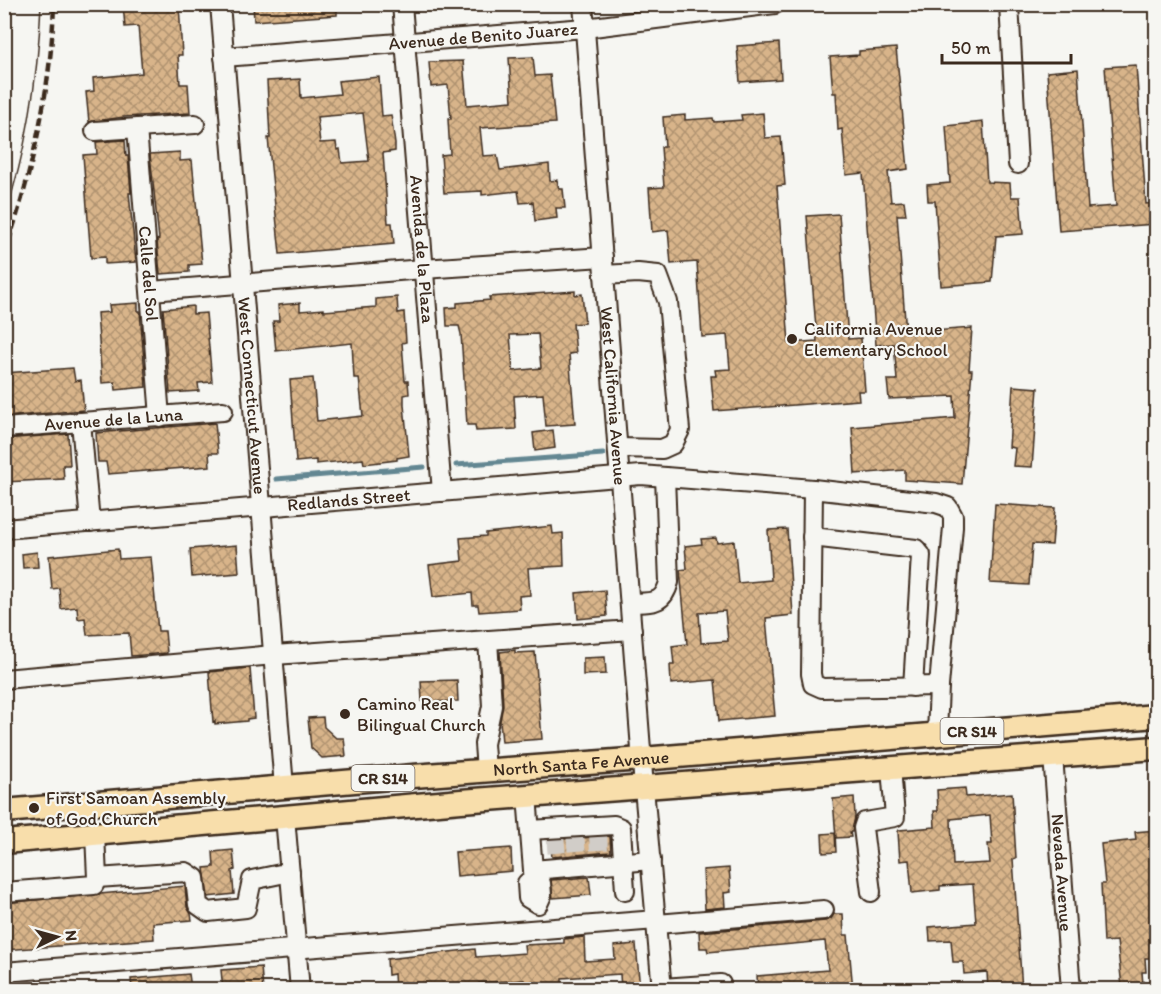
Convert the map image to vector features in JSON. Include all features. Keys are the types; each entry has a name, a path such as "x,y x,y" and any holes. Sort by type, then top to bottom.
{"main road":[{"name":"North Santa Fe Avenue","path":"4,811 1156,716"},
{"path":"820,774 860,755 927,749 935,743 937,734"},
{"name":"North Santa Fe Avenue","path":"4,842 527,796 1156,748"}],"street":[{"name":"West Connecticut Avenue","path":"220,4 284,787"},
{"name":"Avenida de la Plaza","path":"402,4 442,492"},
{"name":"West California Avenue","path":"583,4 644,788 662,989"},
{"name":"Avenue de Benito Juarez","path":"224,57 585,28 775,4"},
{"path":"1009,4 1018,164"},
{"path":"95,131 195,124"},
{"name":"Calle del Sol","path":"137,128 160,417"},
{"path":"151,291 423,269 604,266 658,275 668,302 680,430 673,444 662,449 619,448"},
{"name":"Avenue de la Luna","path":"4,428 223,411"},
{"path":"81,422 90,522"},
{"name":"Redlands Street","path":"4,529 641,475 813,489 936,503 948,507 953,527 939,686"},
{"path":"630,603 661,600 666,594 669,582 665,477"},
{"path":"813,489 811,674 813,684 822,688 939,686 937,734"},
{"path":"812,537 916,549 921,555 913,687"},
{"path":"4,679 274,655 633,630"},
{"path":"486,770 484,744 492,706 488,640"},
{"name":"Nevada Avenue","path":"1053,756 1071,990"},
{"path":"871,892 863,828 865,822 895,817 891,768"},
{"path":"527,796 534,874 541,883 542,895 538,904 540,929"},
{"path":"285,817 300,990"},
{"path":"530,830 555,832 614,825 621,828 625,891"},
{"path":"4,892 94,885 98,878 95,834"},
{"path":"534,874 558,863 600,859 623,862 651,860"},
{"path":"98,878 186,872 195,878 198,905 208,912 246,908 252,880 290,872"},
{"path":"4,972 540,929 824,910"},
{"path":"662,989 721,984"}],"building":[{"path":"123,4 179,4 182,55 178,55 180,84 188,84 190,113 124,117 89,122 86,92 94,91 93,78 142,73 138,26 125,27"},
{"path":"253,4 337,4 337,15 254,21"},
{"path":"779,43 781,79 740,82 737,46"},
{"path":"896,48 908,169 888,172 891,202 904,201 906,215 897,215 906,333 972,328 969,370 972,370 962,484 905,480 905,470 855,474 852,427 955,418 954,396 889,399 887,380 897,380 894,344 876,345 863,173 846,175 842,129 838,130 836,93 833,93 830,57 859,55 859,51"},
{"path":"533,57 535,76 550,75 555,123 480,128 483,156 497,155 500,170 549,164 550,181 557,180 559,189 563,189 565,208 556,208 557,218 535,221 533,202 520,203 518,191 482,195 482,191 444,193 441,155 450,154 448,119 451,119 448,85 431,87 429,62 463,61 467,105 512,101 509,58"},
{"path":"1136,65 1146,204 1156,203 1156,224 1059,231 1047,72 1078,69 1088,208 1116,206 1105,67"},
{"path":"379,77 382,116 391,115 395,144 395,151 383,153 388,223 392,223 394,244 280,254 268,138 270,138 267,81 300,79 301,98 340,94 338,81","holes":["363,113 369,161 342,163 340,149 337,150 336,142 320,143 317,117"]},
{"path":"763,113 765,138 781,137 785,185 777,186 789,343 817,341 807,216 839,214 848,339 861,338 865,391 858,391 859,400 714,411 711,376 716,376 715,370 730,369 727,335 702,337 697,262 671,264 668,230 652,232 649,188 664,187 661,147 665,147 663,117 685,115 685,120 713,118 714,122 742,120 741,115"},
{"path":"983,122 987,182 1010,183 1011,197 1020,197 1023,234 996,236 992,282 941,286 935,201 928,201 927,185 950,183 946,126"},
{"path":"125,140 136,262 105,264 105,257 91,258 83,155 97,154 96,142"},
{"path":"180,152 180,161 192,160 202,264 189,265 189,272 160,274 157,240 159,239 150,154"},
{"path":"575,291 575,295 582,294 585,323 573,324 576,353 569,354 575,424 546,426 543,394 514,396 516,429 476,431 475,425 467,425 461,334 459,326 447,326 446,308 457,307 457,303 490,300 489,297","holes":["538,334 541,368 513,371 510,335"]},
{"path":"397,297 398,313 404,312 406,342 402,343 405,381 408,381 409,394 404,395 404,405 409,456 397,458 397,460 364,464 363,459 316,464 316,460 296,462 290,380 313,378 317,421 363,416 359,378 354,378 352,343 276,351 273,321 279,321 278,305 300,303 300,311 324,309 324,311 376,307 376,299"},
{"path":"138,303 146,387 116,390 115,382 102,383 97,313 110,312 109,305"},
{"path":"193,306 193,314 206,313 212,382 198,383 199,391 170,393 163,309"},
{"path":"73,368 75,381 81,380 84,410 4,417 4,373"},
{"path":"1013,386 1038,388 1032,467 1013,466 1015,448 1009,447"},
{"path":"215,423 218,453 209,453 210,466 108,474 106,462 98,462 96,433"},
{"path":"553,430 555,448 535,451 533,433"},
{"path":"68,434 70,465 63,465 64,479 4,482 4,439"},
{"path":"995,504 1055,508 1052,545 1032,544 1029,585 990,583"},
{"path":"552,526 553,534 563,533 564,566 528,568 530,595 519,596 520,609 479,612 478,605 473,605 472,593 433,597 429,565 462,561 460,538"},
{"path":"787,529 793,615 766,618 775,716 719,721 715,680 671,684 670,665 674,665 672,646 687,644 680,570 687,569 685,546 702,544 701,539 716,538 717,543 734,541 738,583 771,580 768,530","holes":["725,611 728,641 701,643 699,613"]},
{"path":"237,545 239,573 192,577 190,549"},
{"path":"118,549 119,559 151,557 158,631 165,631 167,653 131,656 129,633 87,635 85,618 78,619 77,607 61,609 59,588 52,589 49,556"},
{"path":"37,552 38,567 23,568 22,554"},
{"path":"605,590 607,616 578,619 576,593"},
{"path":"515,650 515,653 535,652 542,739 502,742 500,721 503,705 500,652"},
{"path":"605,657 606,674 583,675 583,658"},
{"path":"250,668 254,718 247,719 247,721 215,724 209,672"},
{"path":"457,680 458,701 422,702 421,681"},
{"path":"323,717 324,727 336,738 344,738 346,756 322,758 311,748 308,718"},
{"path":"965,788 966,797 1012,793 1016,858 1013,859 1022,990 988,990 987,972 964,974 963,962 953,962 951,940 930,941 929,927 976,923 973,884 940,886 940,890 912,893 909,860 900,861 899,830 935,827 934,811 938,811 937,790","holes":["990,815 992,844 988,844 990,863 953,865 951,819"]},
{"path":"854,797 855,817 852,832 850,832 851,837 836,838 833,799"},
{"path":"1156,830 1156,958 1145,958 1146,972 1142,972 1143,985 1122,987 1117,941 1104,942 1101,884 1105,884 1101,844 1136,840 1135,832"},
{"path":"835,833 836,852 823,853 822,834"},
{"path":"610,836 611,852 552,857 550,840"},
{"path":"511,848 512,871 457,876 455,852"},
{"path":"233,850 234,894 208,897 204,868 214,867 213,852"},
{"path":"729,868 731,892 724,893 725,907 705,909 703,870"},
{"path":"589,877 591,895 553,898 551,880"},
{"path":"185,886 187,907 192,920 153,923 154,939 4,950 4,903"},
{"path":"834,914 843,914 844,935 848,935 853,990 758,990 757,976 828,970 825,941 708,952 707,948 700,948 699,932 825,921 831,919"},
{"path":"584,937 585,961 615,959 614,946 636,944 640,990 621,990 620,974 562,978 562,987 558,987 558,990 525,990 524,980 479,983 479,987 451,990 395,990 394,974 388,975 387,959 475,949 476,957 525,953 524,945 564,943 564,939"},
{"path":"261,967 263,990 223,990 221,970"},
{"path":"189,974 191,988 132,990 131,979"}],"waterway":[{"path":"456,465 603,454"},
{"path":"276,479 424,467"}],"tunnel":[{"path":"598,832 599,854"},
{"path":"575,833 577,856"},
{"path":"555,835 557,857"}],"tram line":[{"path":"4,218 19,166 30,113 41,4"}],"railway":[{"path":"4,255 23,194 38,131 49,68 54,4"}],"place":[{"name":"California Avenue Elementary School","path":"792,339"},
{"name":"Camino Real Bilingual Church","path":"345,714"},
{"name":"First Samoan Assembly of God Church","path":"34,808"}]}
